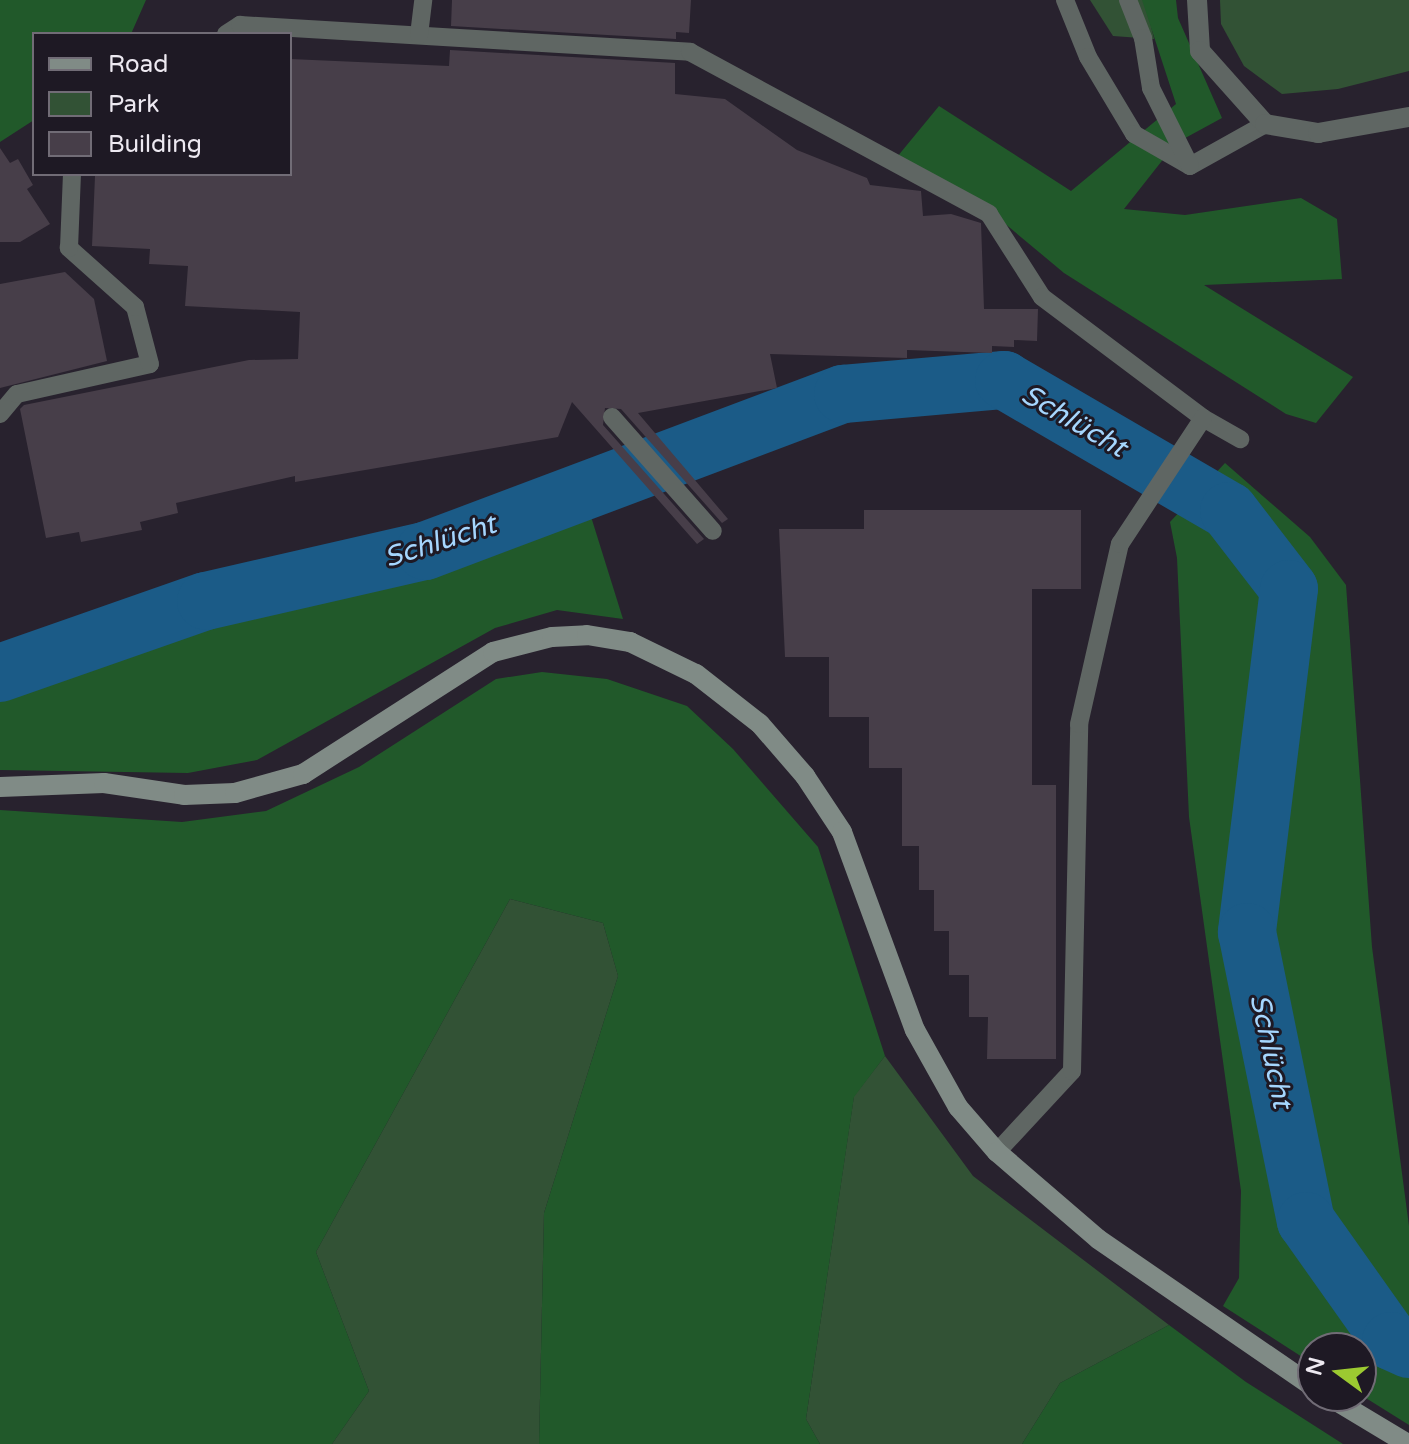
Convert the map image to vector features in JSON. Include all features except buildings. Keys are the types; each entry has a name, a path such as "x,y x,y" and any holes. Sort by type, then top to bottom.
{"main road":[{"path":"0,787 104,783 184,795 235,793 303,774 493,652 552,637 587,635 630,642 696,674 760,724 805,776 842,832 915,1030 958,1107 997,1152 1098,1239 1297,1376"},
{"path":"1355,1412 1408,1444"}],"street":[{"path":"1197,0 1200,51 1265,124 1318,133 1409,117"}],"lane":[{"path":"419,35 423,0"},
{"path":"1065,0 1088,57 1134,134 1190,166"},
{"path":"1128,0 1143,38 1151,88 1190,166"},
{"path":"229,32 240,25 690,52 989,214 1042,297 1203,418 1240,439"},
{"path":"1190,166 1265,124"},
{"path":"0,414 17,394 150,364 135,307 69,248 72,176"},
{"path":"612,417 713,531"},
{"path":"997,1152 1072,1071 1079,724 1120,544 1149,498 1179,459 1203,418"}],"green space":[{"path":"0,0 146,0 132,32 32,32 32,121 0,142"},
{"path":"1090,0 1145,0 1154,39 1113,36"},
{"path":"1142,0 1176,0 1178,18 1222,118 1176,143 1124,209 1185,215 1301,198 1337,219 1342,279 1204,285 1353,377 1316,423 1286,414 1064,273 979,202 897,157 939,106 1071,191 1176,104"},
{"path":"1220,0 1409,0 1409,71 1338,89 1282,94 1244,66 1221,24"},
{"path":"1225,463 1310,537 1346,585 1372,947 1409,1226 1409,1425 1377,1405 1377,1332 1297,1332 1297,1354 1223,1306 1239,1278 1241,1191 1189,817 1177,558 1170,522"},
{"path":"583,491 623,619 557,610 495,628 257,760 188,773 0,770 0,651 249,572"},
{"path":"542,672 607,679 687,706 733,749 818,847 885,1056 854,1097 806,1419 820,1444 539,1444 544,1213 618,976 603,923 510,899 316,1252 369,1391 332,1444 0,1444 0,810 182,822 266,811 359,767 496,679"},
{"path":"510,899 603,923 618,976 544,1213 539,1444 332,1444 369,1391 316,1252"},
{"path":"885,1056 973,1176 1169,1325 1060,1383 1022,1444 820,1444 806,1419 854,1096"},
{"path":"1169,1325 1246,1382 1343,1444 1022,1444 1060,1383"}],"waterway":[{"name":"Schlücht","path":"0,673 206,601 425,551 843,394 1004,380 1229,511 1289,589 1247,932 1306,1221 1391,1341 1409,1349"}]}
